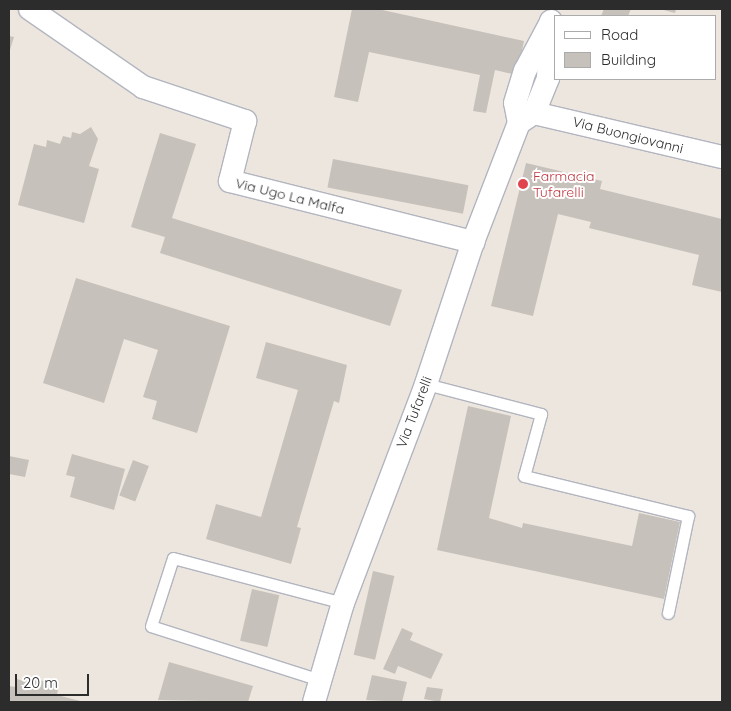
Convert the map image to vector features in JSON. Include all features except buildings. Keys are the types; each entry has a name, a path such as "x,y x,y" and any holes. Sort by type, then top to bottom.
{"street":[{"name":"Via Ugo La Malfa","path":"30,9 144,87 245,120 230,181 473,242"},
{"name":"Via Tufarelli","path":"314,702 343,603 426,384 473,242 527,118 548,78 554,15"},
{"name":"Via Buongiovanni","path":"527,118 722,157"}],"lane":[{"path":"426,384 541,414 524,476 688,516 668,613"},
{"path":"320,680 151,626 173,558 343,603"}],"place":[{"name":"Farmacia Tufarelli","path":"523,184"}]}
